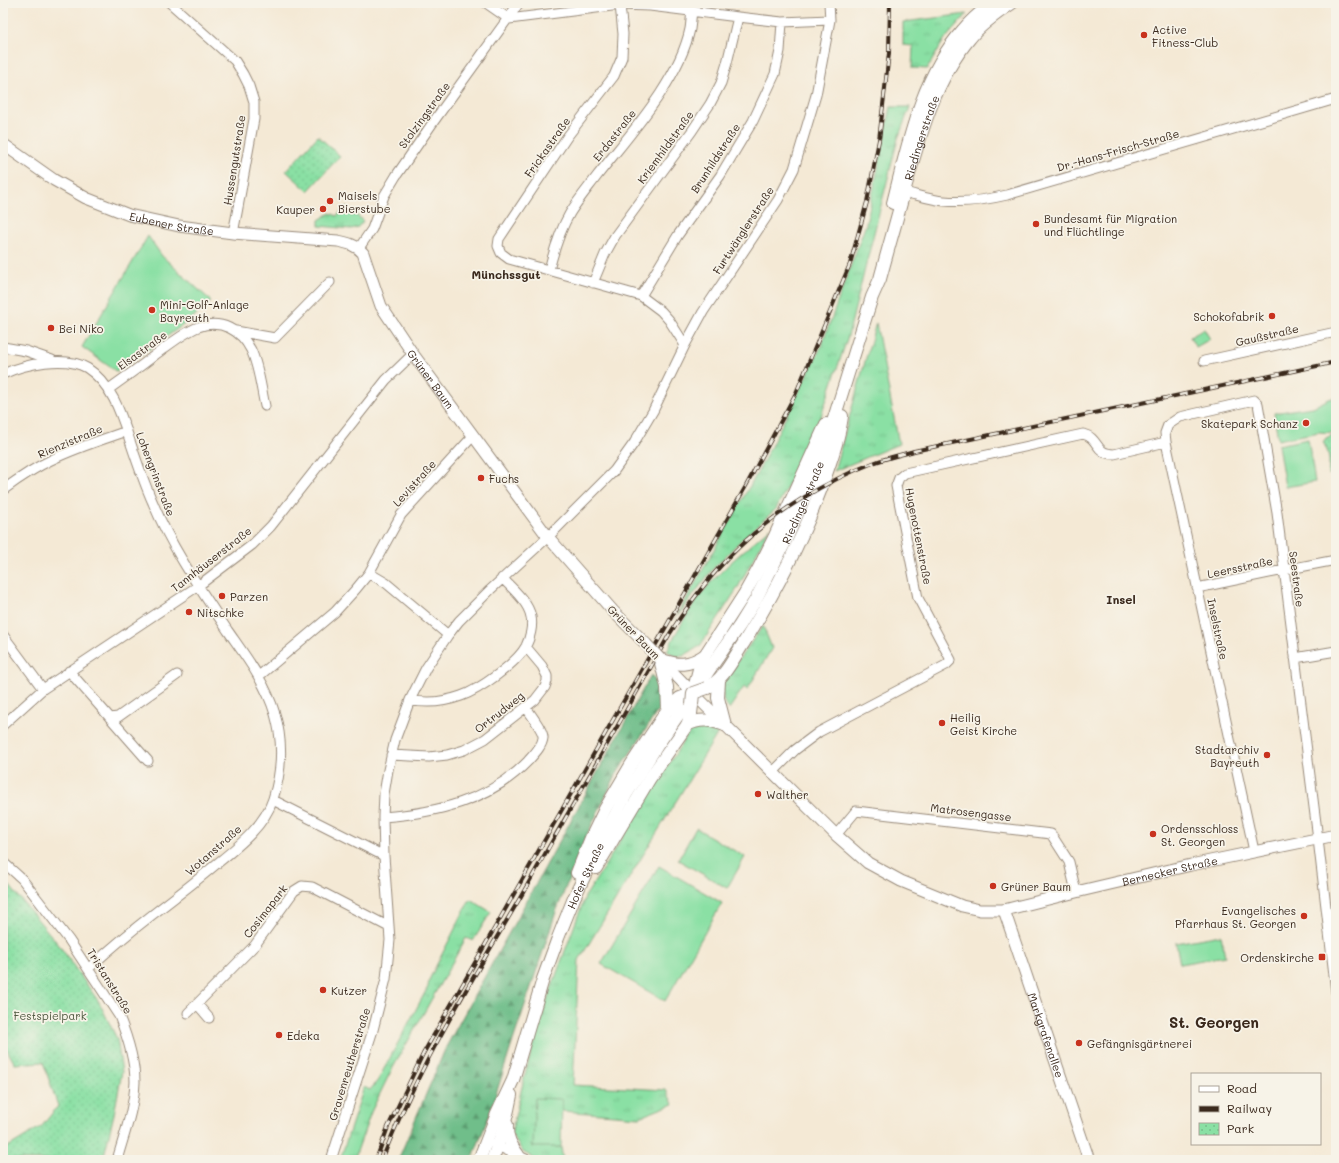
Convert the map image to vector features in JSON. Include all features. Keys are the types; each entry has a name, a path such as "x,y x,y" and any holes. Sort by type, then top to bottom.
{"main road":[{"name":"Riedingerstraße","path":"872,298 873,277 910,136 921,104 933,76 946,53 963,30 992,3"},
{"name":"Riedingerstraße","path":"696,692 756,599 784,544 817,469 872,298 880,279 918,140 942,80 954,59 970,37 990,19 1012,3"},
{"path":"574,898 589,879 650,778 687,724 691,714 705,655 745,594 760,568 803,472 843,391"},
{"path":"725,725 718,698 719,680 766,605 809,519 824,482 837,441 841,421 843,391"},
{"path":"660,659 670,663 680,664 697,660 705,655"},
{"path":"660,659 667,686 668,709"},
{"path":"574,898 577,874 591,838 605,809 668,709 680,698 696,692 719,680"},
{"name":"Hofer Straße","path":"479,1160 513,1080 544,979 574,898 600,843 627,793 658,744 696,692"},
{"path":"687,724 693,721 712,720 725,725"},
{"name":"Hofer Straße","path":"492,1160 507,1118 513,1080"},
{"path":"507,1118 506,1129 508,1138 519,1158"}],"street":[{"name":"Hussengutstraße","path":"170,3 235,61 246,80 254,102 254,119 232,233"},
{"path":"486,3 509,19 620,6 650,6 738,18 782,22 830,20"},
{"name":"Stolzingstraße","path":"359,248 372,229 384,196 399,172 519,3"},
{"name":"Furtwänglerstraße","path":"548,537 614,471 634,443 653,412 684,345 703,312 778,200 794,169 816,95 830,20 829,3"},
{"name":"Frickastraße","path":"549,270 509,259 501,253 498,246 499,239 567,137 614,76 622,57 623,34 620,6"},
{"name":"Erdastraße","path":"549,270 556,245 570,213 646,113 672,74 684,48 692,11"},
{"name":"Kriemhildstraße","path":"593,283 605,254 615,236 710,104 721,83 738,18"},
{"name":"Brunhildstraße","path":"641,296 678,235 720,176 753,121 775,74 780,51 782,22"},
{"name":"Dr.-Hans-Frisch-Straße","path":"904,192 943,201 958,202 988,200 1336,99"},
{"name":"Eubener Straße","path":"3,144 54,180 86,198 129,215 179,226 232,233 338,241 349,243 359,248"},
{"name":"Grüner Baum","path":"359,248 363,253 381,306 413,354 548,537 613,611 660,659 696,692 725,725 772,773 836,835 868,862 901,881 962,906 980,910 1004,910"},
{"path":"549,270 641,296 661,311 669,320 684,345"},
{"name":"Elsastraße","path":"108,390 182,336 199,327 214,325 226,326 236,331 275,338 330,282"},
{"path":"236,331 245,340 251,350 256,365 265,406"},
{"name":"Gaußstraße","path":"1204,361 1336,332"},
{"path":"3,347 26,351 52,360"},
{"name":"Tannhäuserstraße","path":"3,725 43,689 198,586 252,545 271,526 386,380 413,354"},
{"path":"3,374 10,370 52,360"},
{"name":"Lohengrinstraße","path":"52,360 70,362 86,367 98,377 108,390 119,409 153,503 172,544 198,586"},
{"name":"Seestraße","path":"1180,417 1254,400 1258,404 1277,513 1318,839"},
{"name":"Inselstraße","path":"1180,417 1168,425 1165,433 1166,442 1254,851"},
{"name":"Rienzistraße","path":"3,490 49,460 83,446 127,431"},
{"name":"Hugenottenstraße","path":"772,773 795,750 819,732 946,665 951,660 918,598 896,486 899,478 905,473 1083,434 1091,437 1103,452 1107,454 1114,454 1166,442"},
{"name":"Levistraße","path":"259,676 335,612 369,573 401,515 473,436"},
{"name":"Gravenreutherstraße","path":"331,1160 383,996 388,966 390,940 384,856 383,817 386,782 391,755 400,725 423,673 448,635 470,609 548,537"},
{"name":"Leersstraße","path":"1197,588 1336,560"},
{"path":"369,573 386,583 448,635"},
{"path":"410,700 438,702 468,694 501,671 515,659 526,646 532,627 530,613 526,605 502,578"},
{"name":"Wotanstraße","path":"89,968 121,939 235,849 251,833 268,811 273,800 281,759 280,735 275,713 259,676 198,586"},
{"path":"3,635 43,689"},
{"name":"Ortrudweg","path":"391,755 428,757 446,755 464,750 485,739 526,707 541,693 545,687 547,676 542,666 526,646"},
{"path":"1295,658 1336,652"},
{"path":"69,671 148,761"},
{"path":"110,718 118,716 177,675"},
{"path":"383,817 424,813 462,802 484,793 515,772 536,752 543,740 543,733 526,707"},
{"path":"273,800 384,856"},
{"name":"Matrosengasse","path":"836,835 856,811 1051,834 1069,862 1076,892"},
{"name":"Bernecker Straße","path":"1004,910 1254,851 1336,835"},
{"path":"1318,839 1336,992"},
{"name":"Tristanstraße","path":"3,862 22,879 69,940 89,968 119,1016 134,1065 135,1080 133,1101 117,1160"},
{"name":"Cosimapark","path":"188,1013 255,945 294,891 302,886 312,887 389,927"},
{"name":"Markgrafenallee","path":"1004,910 1089,1160"},
{"path":"197,1004 209,1018"},
{"path":"486,1141 519,1158"}],"green space":[{"path":"967,14 944,40 927,69 912,68 913,46 903,45 903,22"},
{"path":"891,107 910,107 898,138 848,336 818,425 776,509 744,537 713,569 675,619 761,466 821,347 866,224"},
{"path":"318,136 340,156 308,191 286,171"},
{"path":"346,206 363,221 358,227 351,229 319,226 319,220 330,213 337,216"},
{"name":"Mini-Golf-Anlage Bayreuth","path":"148,236 162,256 211,301 190,320 117,372 82,347"},
{"path":"876,323 899,444 834,471"},
{"path":"1204,329 1210,339 1196,347 1190,337"},
{"name":"Skatepark Schanz","path":"1336,397 1336,433 1319,432 1278,440 1274,413 1313,407"},
{"path":"1332,435 1336,436 1336,474 1328,474 1329,458 1323,442 1326,438"},
{"path":"1308,439 1315,482 1285,487 1278,445"},
{"path":"770,528 737,589 700,646 683,656 676,656 667,651 688,612 708,585 729,564"},
{"path":"763,626 772,648 747,690 744,687 729,709 723,700 723,681"},
{"path":"651,675 657,683 661,694 659,709 616,775 584,841 556,912 490,1113 473,1157 471,1160 398,1160 446,1047"},
{"path":"707,724 719,731 579,960 573,1085 666,1090 673,1104 640,1117 562,1111 562,1099 533,1146 561,1147 563,1160 537,1160 523,1152 511,1134 526,1070 548,997 585,897 691,729"},
{"path":"696,828 745,857 727,888 678,860"},
{"path":"659,866 722,903 665,1001 601,964"},
{"name":"Festspielpark","path":"8,884 59,945 99,1002 117,1039 122,1072 103,1160 3,1160 3,1150 42,1126 58,1106 43,1062 15,1064 3,1043 3,892"},
{"path":"470,899 491,912 473,941 466,938 390,1073 371,1112 354,1160 340,1160 364,1087 370,1090 378,1080 428,987 429,980"},
{"path":"1221,935 1225,956 1180,964 1176,943"},
{"path":"535,1098 562,1099 561,1147 533,1147"}],"railway":[{"path":"376,1160 388,1127 423,1054 746,486 796,393 850,264 867,202 879,140 889,53 890,3"},
{"path":"382,1160 412,1092 446,1026 669,635 710,578 753,534 785,510 819,488 855,470 888,458 914,451 1336,362"}],"place":[{"name":"Active Fitness-Club","path":"1144,35"},
{"name":"Maisels Bierstube","path":"330,201"},
{"name":"Kauper","path":"323,209"},
{"name":"Bundesamt für Migration und Flüchtlinge","path":"1036,224"},
{"name":"Mini-Golf-Anlage Bayreuth","path":"152,310"},
{"name":"Schokofabrik","path":"1272,316"},
{"name":"Bei Niko","path":"51,328"},
{"name":"Skatepark Schanz","path":"1306,423"},
{"name":"Fuchs","path":"481,478"},
{"name":"Parzen","path":"222,596"},
{"name":"Nitschke","path":"189,612"},
{"name":"Heilig Geist Kirche","path":"942,723"},
{"name":"Stadtarchiv Bayreuth","path":"1267,755"},
{"name":"Walther","path":"758,794"},
{"name":"Ordensschloss St. Georgen","path":"1153,834"},
{"name":"Grüner Baum","path":"993,886"},
{"name":"Evangelisches Pfarrhaus St. Georgen","path":"1304,916"},
{"name":"Ordenskirche","path":"1322,957"},
{"name":"Kutzer","path":"323,990"},
{"name":"Edeka","path":"279,1035"},
{"name":"Gefängnisgärtnerei","path":"1079,1043"}],"district":[{"name":"Münchssgut","path":"506,274"},
{"name":"Insel","path":"1121,599"},
{"name":"St. Georgen","path":"1214,1022"}]}
